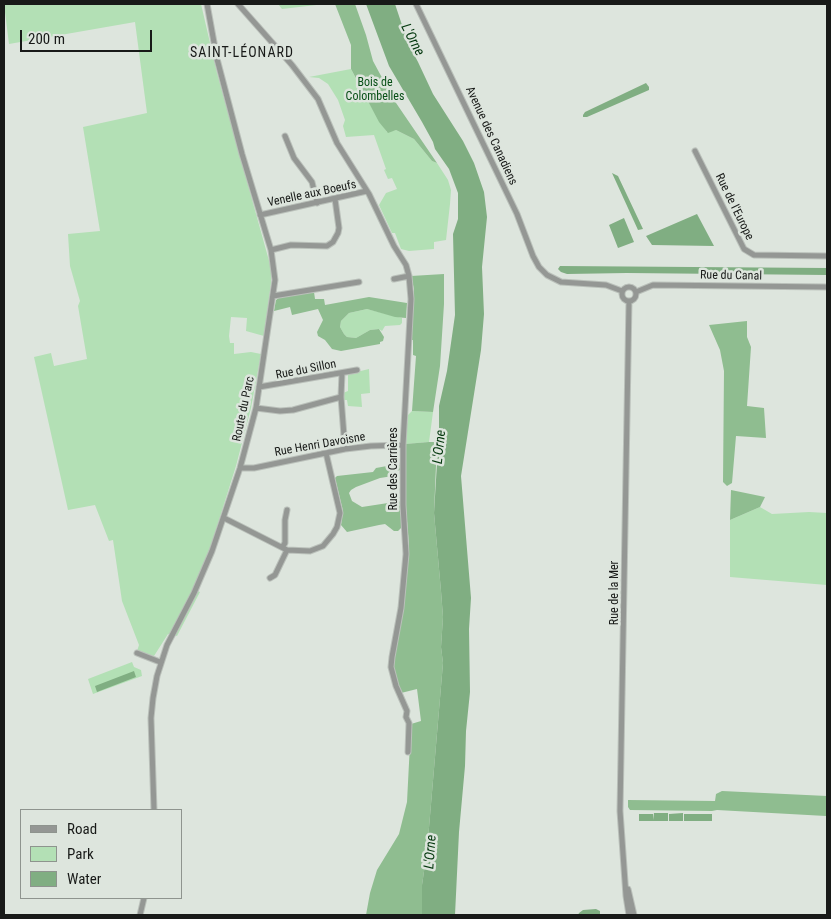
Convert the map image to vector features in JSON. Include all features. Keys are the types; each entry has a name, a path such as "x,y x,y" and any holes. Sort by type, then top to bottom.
{"street":[{"name":"Route du Parc","path":"154,809 151,718 152,698 160,662 205,568 240,468 256,408 275,273 271,250 218,67 207,4"},
{"name":"Rue des Carrières","path":"238,4 314,92 337,143 367,191 394,246 406,265 409,276 411,299 403,446 403,505 406,554 391,667 396,686 407,711 406,717 409,723 408,752"},
{"name":"Avenue des Canadiens","path":"416,4 517,214 534,260 549,276 565,283 606,285 622,291"},
{"path":"285,136 294,158 312,182 317,203"},
{"name":"Rue de l'Europe","path":"695,151 744,249 754,255 827,256"},
{"name":"Venelle aux Boeufs","path":"260,215 367,191"},
{"path":"271,250 290,245 327,246 333,242 339,228 336,199"},
{"path":"394,280 409,276"},
{"path":"273,296 359,282"},
{"name":"Rue du Canal","path":"636,292 653,285 827,287"},
{"path":"628,287 633,288 636,292 635,298 629,301 623,298 622,291 628,287"},
{"name":"Rue de la Mer","path":"629,301 620,811 629,915"},
{"name":"Rue du Sillon","path":"259,387 357,370"},
{"path":"342,373 341,397 345,449"},
{"path":"256,408 280,411 293,410 341,397"},
{"name":"Rue Henri Davoisne","path":"240,468 254,468 345,449 371,446 403,446"},
{"path":"224,518 285,548 304,551 318,549 328,541 337,527 340,513 326,453"},
{"path":"270,578 274,574 285,548 287,510"},
{"path":"137,653 160,662"},
{"name":"Rue de la Mer","path":"626,884 634,915"},
{"path":"140,915 144,899"}],"green space":[{"path":"4,4 201,4 217,73 271,268 271,283 264,336 246,331 247,318 231,317 229,336 230,343 234,343 234,354 251,352 261,354 251,408 236,466 208,555 194,590 200,592 177,636 168,634 154,656 137,651 139,645 122,601 113,540 109,541 95,505 68,510 34,357 51,353 54,366 87,359 78,306 80,301 70,266 68,234 100,231 83,127 147,113 135,22 9,44"},
{"path":"278,4 325,4 282,9"},
{"name":"Bois de Colombelles","path":"335,4 355,4 373,61 394,100 437,163 432,161 414,139 396,130 388,133 379,122 351,69 351,45"},
{"path":"351,69 387,132 396,130 414,139 432,161 437,163 448,180 451,190 446,240 434,242 434,249 409,251 401,249 395,233 392,233 379,205 386,193 397,189 392,178 388,179 384,170 386,169 374,135 346,137 343,126 345,120 338,100 328,84 319,78 309,77"},
{"path":"444,274 440,366 433,412 412,411 416,356 413,355 413,340 409,340 414,289 411,276"},
{"path":"314,292 315,299 324,299 325,305 369,297 407,303 406,318 367,309 349,313 341,321 340,327 347,337 356,338 370,330 379,329 384,337 383,341 380,344 341,351 332,349 325,340 318,336 317,332 323,320 318,309 292,315 290,307 274,311 276,300 280,297"},
{"path":"367,309 402,318 402,323 400,325 385,326 382,331 379,329 370,330 356,338 347,337 340,327 341,321 349,313"},
{"path":"747,321 747,337 751,347 747,406 764,408 766,438 736,436 732,483 727,486 723,482 724,371 720,350 709,325"},
{"path":"369,369 370,393 361,394 362,407 348,406 347,400 344,400 343,393 348,391 348,374"},
{"path":"412,411 433,412 429,442 405,444 408,415"},
{"path":"437,442 434,513 443,617 441,647 443,663 427,851 422,885 422,915 366,915 377,870 399,834 407,802 411,724 421,721 417,689 401,693 393,663 409,545 406,509 405,444"},
{"path":"398,464 401,466 401,470 394,471 393,476 380,478 356,487 349,493 352,501 362,507 401,501 403,524 401,528 398,531 394,531 385,524 347,532 341,525 343,511 335,478 337,476 373,472 376,468"},
{"path":"731,490 765,497 760,507 730,520"},
{"path":"760,507 772,514 827,513 827,585 730,577 730,520"},
{"path":"132,662 134,667 141,670 142,676 93,694 88,679"},
{"path":"722,791 827,796 826,816 717,810 630,810 628,807 628,800 715,801 716,794"}],"water":[{"name":"L'Orne","path":"366,4 395,4 408,43 433,94 463,141 474,163 484,192 487,217 482,267 484,314 481,350 461,476 471,598 469,629 470,692 459,832 455,915 422,915 422,885 427,851 443,663 441,647 443,617 434,513 439,406 447,371 455,315 453,234 458,219 458,193 449,169 435,149 422,122 389,66"},
{"path":"646,83 649,90 587,117 583,117 585,112"},
{"path":"612,173 618,176 643,229 638,230"},
{"path":"697,214 714,246 652,245 646,236"},
{"path":"624,218 634,242 618,248 609,225"},
{"path":"560,266 827,268 827,275 567,274 558,269"},
{"path":"134,671 136,677 97,692 95,686"},
{"path":"654,813 668,813 668,821 639,821 639,814 653,814 653,820"},
{"path":"683,813 683,821 669,821 669,814"},
{"path":"684,814 698,814 698,821 684,821"},
{"path":"698,814 712,814 712,821 698,821"},
{"path":"596,909 600,911 600,915 578,915 583,910"}],"district":[{"name":"SAINT-LÉONARD","path":"242,53"}]}
